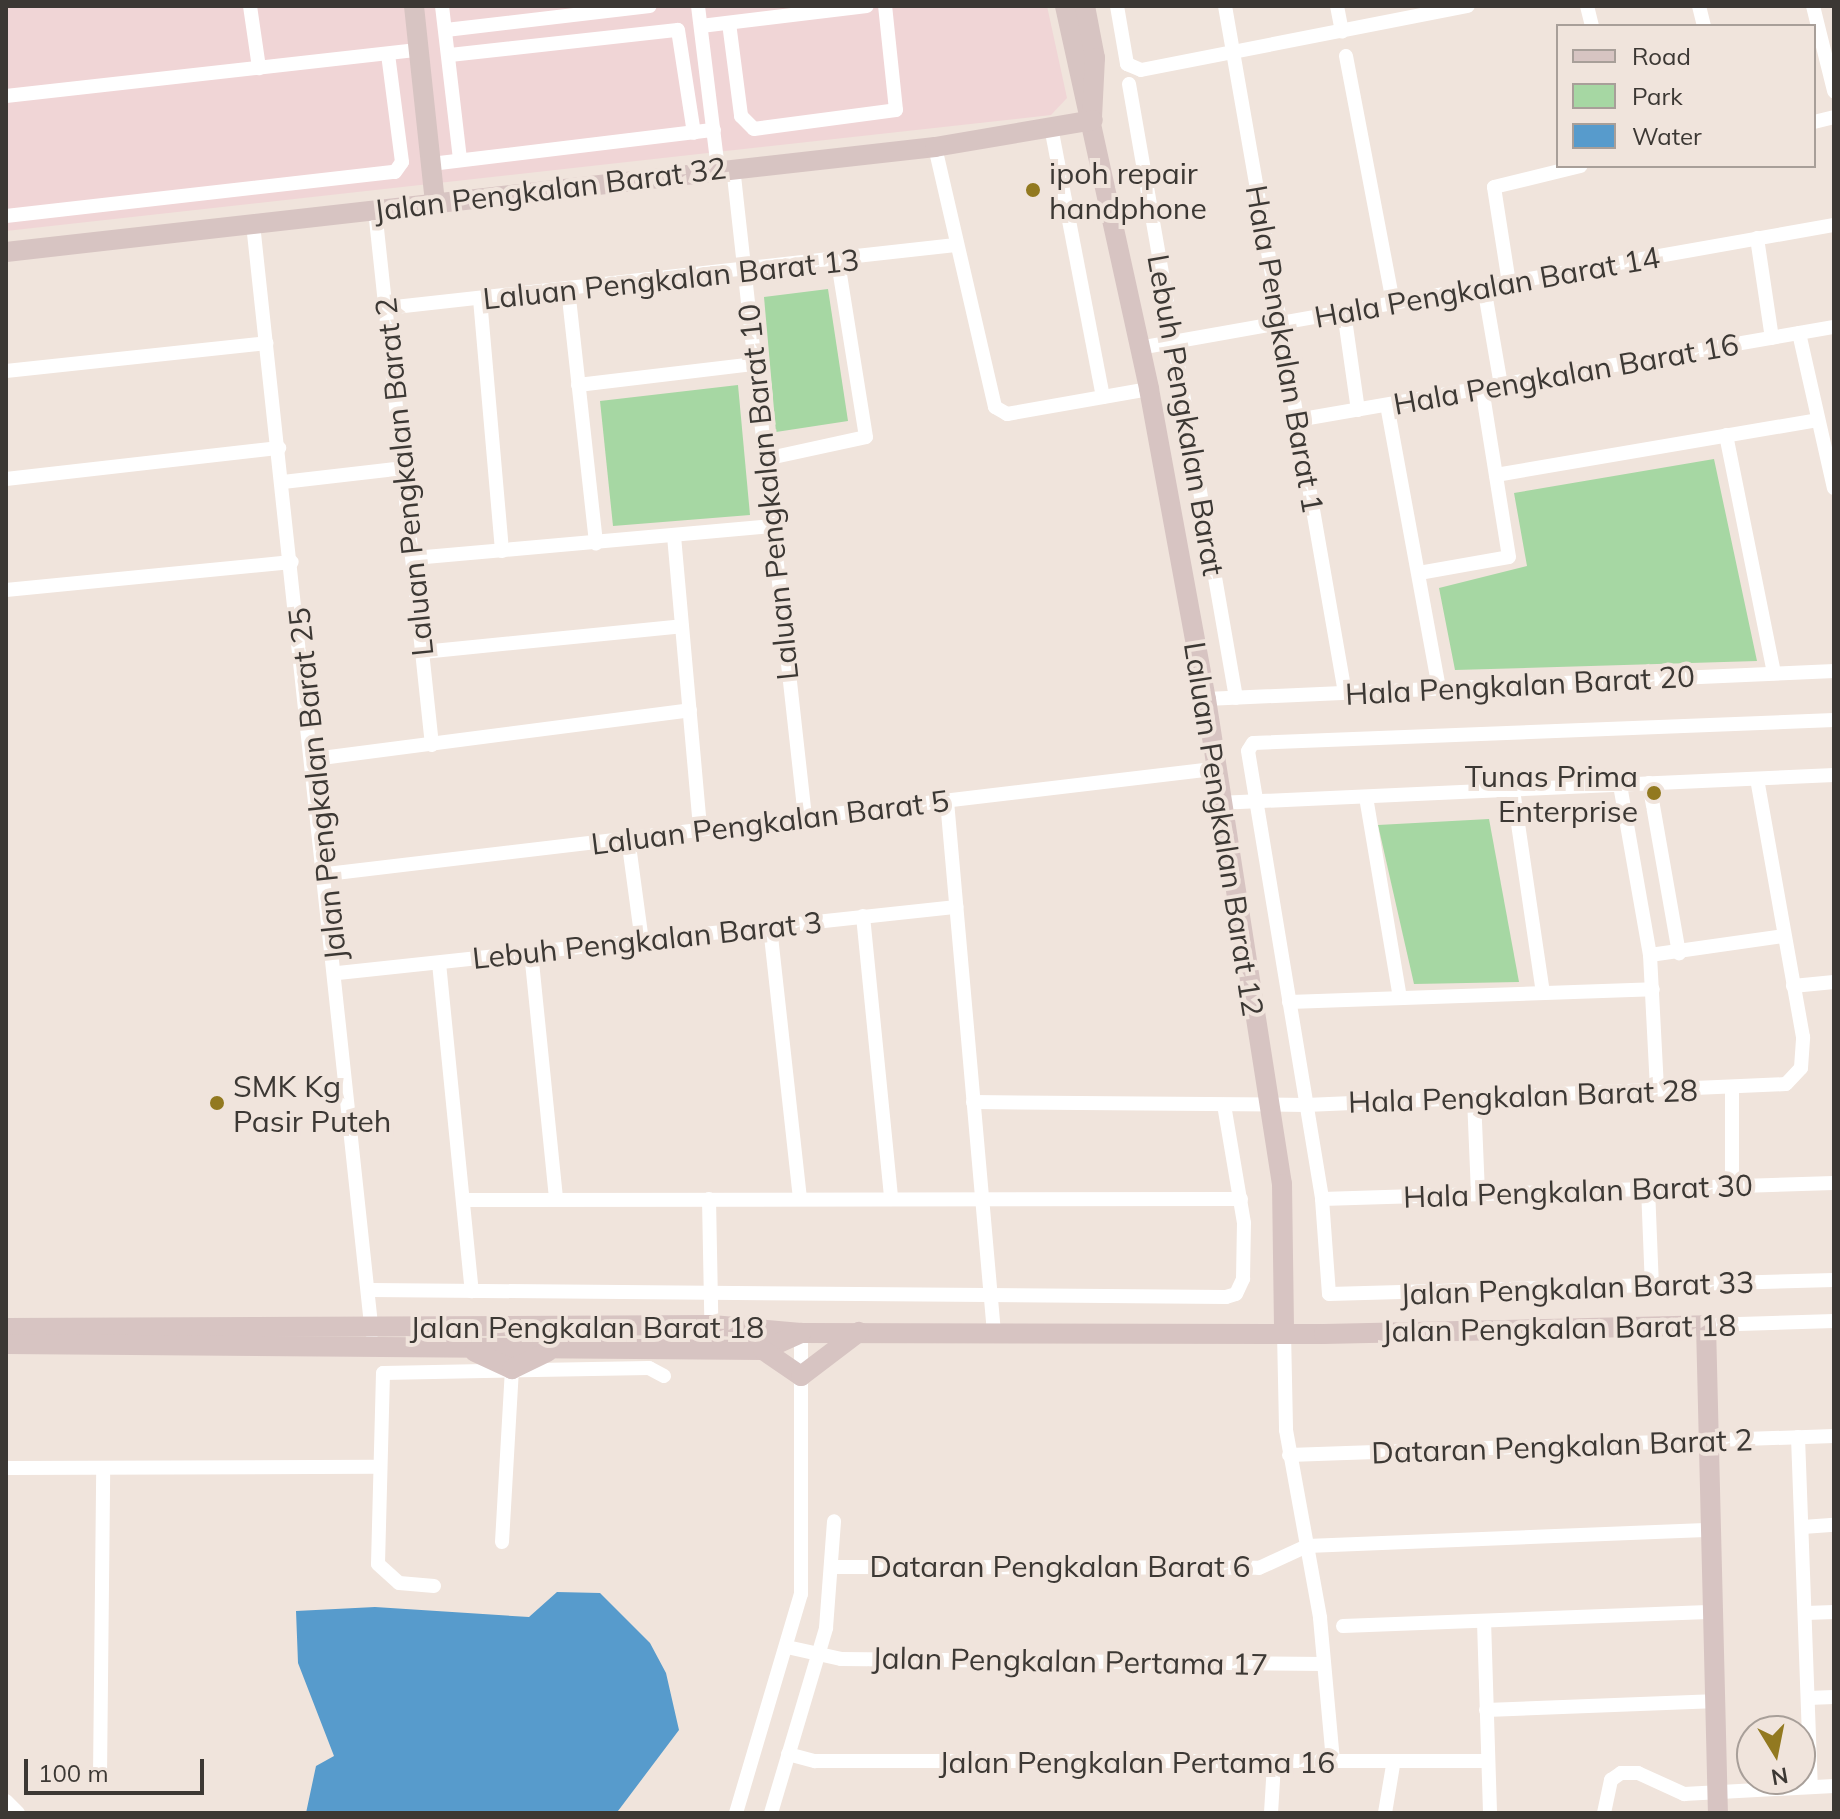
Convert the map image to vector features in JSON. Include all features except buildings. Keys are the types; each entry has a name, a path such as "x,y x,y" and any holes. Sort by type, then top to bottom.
{"street":[{"path":"250,6 259,68"},
{"path":"414,6 435,203"},
{"path":"442,6 460,160"},
{"path":"446,30 650,6"},
{"name":"Laluan Pengkalan Barat 10","path":"698,6 714,130 725,168 743,269 805,817"},
{"path":"701,26 867,6"},
{"path":"729,23 741,116 746,126 769,127 896,110 885,6"},
{"name":"Laluan Pengkalan Barat 12","path":"1065,6 1093,118 1149,389 1206,699 1218,803 1268,1105 1287,1262 1284,1332 1289,1455 1307,1546 1324,1664 1333,1762"},
{"name":"Laluan Pengkalan Barat 12","path":"1085,6 1095,58 1093,118"},
{"path":"1117,6 1127,64 1141,70 1468,6"},
{"name":"Hala Pengkalan Barat 1","path":"1225,6 1345,693"},
{"path":"1337,6 1342,32"},
{"path":"1813,6 1834,91"},
{"path":"450,55 678,30 694,133"},
{"path":"6,96 419,50"},
{"path":"6,216 395,172 402,162 388,54"},
{"path":"1346,56 1393,303"},
{"name":"Lebuh Pengkalan Barat","path":"1129,84 1236,698"},
{"name":"Jalan Pengkalan Barat 32","path":"6,252 725,168 935,147 1093,118"},
{"path":"1051,127 1103,397"},
{"path":"431,164 714,130"},
{"path":"935,147 956,245 967,267 995,407 1007,414 1149,389"},
{"path":"1509,283 1494,187 1572,168"},
{"name":"Laluan Pengkalan Barat 2","path":"375,210 432,745"},
{"name":"Jalan Pengkalan Barat 25","path":"253,224 338,973 371,1290 372,1336"},
{"name":"Hala Pengkalan Barat 14","path":"1139,348 1834,225"},
{"path":"1757,238 1772,338"},
{"name":"Laluan Pengkalan Barat 13","path":"386,308 743,269 838,262 956,245"},
{"path":"6,246 6,252"},
{"path":"765,459 866,437 838,262"},
{"path":"1484,287 1501,385"},
{"path":"568,289 596,543"},
{"path":"480,299 502,551"},
{"path":"1344,312 1358,410"},
{"name":"Hala Pengkalan Barat 16","path":"1297,420 1834,327"},
{"path":"1799,333 1823,425 1834,488"},
{"path":"6,371 267,343"},
{"path":"578,385 753,364"},
{"path":"1419,573 1509,557 1482,388"},
{"path":"1387,405 1439,688"},
{"path":"1496,475 1726,435 1823,425"},
{"path":"1726,435 1752,541 1774,673"},
{"path":"6,479 279,448"},
{"path":"283,482 404,468"},
{"path":"414,558 772,526"},
{"path":"674,536 700,830"},
{"path":"6,590 292,562"},
{"path":"423,652 682,626"},
{"name":"Hala Pengkalan Barat 20","path":"1206,699 1834,671"},
{"path":"314,759 690,710"},
{"path":"1322,1199 1253,802 1253,743 1834,720"},
{"name":"Laluan Pengkalan Barat 5","path":"327,874 1213,769"},
{"path":"1218,803 1834,775"},
{"path":"1757,779 1793,986 1834,982"},
{"path":"1649,783 1679,953"},
{"path":"1620,785 1650,955 1657,1089"},
{"path":"1513,790 1543,992"},
{"path":"1366,797 1400,997"},
{"path":"947,801 994,1333"},
{"path":"628,838 642,941"},
{"name":"Lebuh Pengkalan Barat 3","path":"338,973 956,907"},
{"path":"863,916 891,1198"},
{"path":"770,927 800,1198"},
{"path":"1650,955 1784,936"},
{"path":"531,952 556,1199"},
{"path":"439,963 472,1291"},
{"name":"Hala Pengkalan Barat 28","path":"973,1102 1306,1105 1657,1089 1778,1087 1793,1079 1803,1055 1793,986"},
{"path":"1289,1002 1653,989"},
{"path":"1732,1087 1732,1185"},
{"path":"1474,1098 1478,1194"},
{"path":"371,1290 1226,1297 1236,1294 1243,1279 1241,1199 1224,1105"},
{"name":"Hala Pengkalan Barat 30","path":"1322,1199 1834,1183"},
{"path":"1648,1188 1652,1286"},
{"path":"709,1199 712,1349"},
{"path":"463,1200 1241,1199"},
{"name":"Jalan Pengkalan Barat 33","path":"1322,1199 1324,1287 1335,1296 1834,1280"},
{"name":"Jalan Pengkalan Barat 18","path":"6,1344 372,1336 466,1325 712,1325 801,1333 994,1333 1284,1332 1834,1321"},
{"path":"466,1325 513,1347"},
{"path":"1706,1325 1722,1790 1718,1813"},
{"path":"502,1542 513,1347 524,1334 560,1326"},
{"name":"Jalan Pengkalan Barat 18","path":"6,1328 372,1336 449,1346 763,1350 801,1333"},
{"path":"801,1376 859,1332"},
{"path":"736,1813 801,1594 801,1333"},
{"path":"449,1346 493,1356 512,1370"},
{"path":"512,1370 535,1355 574,1347"},
{"path":"763,1350 801,1376"},
{"path":"434,1586 399,1583 378,1564 377,1467 383,1373 649,1368 664,1376"},
{"name":"Dataran Pengkalan Barat 2","path":"1289,1455 1709,1443 1834,1436"},
{"path":"1798,1437 1809,1715"},
{"path":"6,1468 377,1467"},
{"path":"100,1776 103,1468"},
{"path":"771,1813 817,1653 834,1567 834,1521"},
{"path":"1803,1527 1834,1525"},
{"name":"Dataran Pengkalan Barat 6","path":"834,1567 1259,1568 1307,1546 1712,1530"},
{"path":"1343,1626 1715,1612"},
{"path":"1806,1613 1834,1612"},
{"path":"1484,1621 1490,1813"},
{"name":"Jalan Pengkalan Pertama 17","path":"787,1647 841,1659 1324,1664"},
{"path":"1808,1698 1834,1697"},
{"path":"1486,1710 1718,1701"},
{"name":"Jalan Pengkalan Pertama 16","path":"788,1754 815,1761 1333,1762 1393,1765 1486,1761"},
{"path":"1271,1813 1274,1764"},
{"path":"1385,1813 1393,1765"},
{"path":"1604,1813 1611,1780 1621,1773 1638,1773 1684,1794 1736,1789"},
{"path":"6,1801 18,1813"}],"shaded area":[{"path":"6,6 1047,6 1067,98 1051,115 6,231"}],"green space":[{"path":"828,289 848,421 776,432 764,297"},
{"path":"738,385 750,515 613,526 600,401"},
{"path":"1714,459 1757,661 1455,670 1439,588 1527,566 1514,493"},
{"path":"1489,819 1519,982 1414,984 1378,825"}],"water":[{"path":"557,1592 600,1593 650,1643 666,1673 679,1730 618,1811 306,1813 316,1766 334,1756 298,1663 296,1611 375,1607 529,1617"}],"place":[{"name":"ipoh repair handphone","path":"1033,190"},
{"name":"Tunas Prima Enterprise","path":"1654,793"},
{"name":"SMK Kg Pasir Puteh","path":"217,1103"}]}
